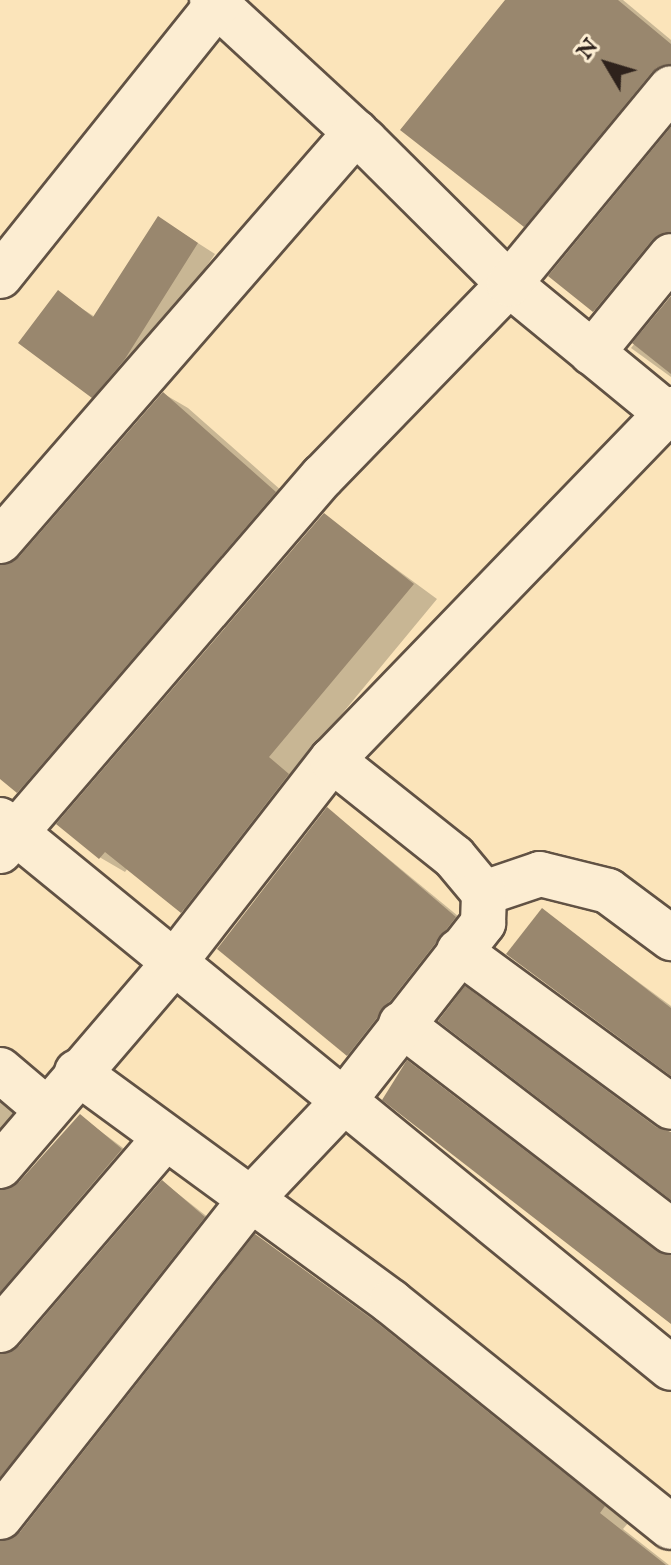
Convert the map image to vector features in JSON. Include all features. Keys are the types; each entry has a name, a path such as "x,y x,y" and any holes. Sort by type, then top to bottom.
{"street":[{"path":"0,276 216,2 356,132 509,284 669,414 332,760 173,964 77,1072 0,1166"},
{"path":"671,88 509,284 322,477 5,835 173,964 671,1368"},
{"path":"0,541 356,132"},
{"path":"592,353 671,256"},
{"path":"0,1517 250,1200 342,1103 483,923 484,893 454,857 332,760"},
{"path":"484,893 540,874 608,891 671,938"},
{"path":"459,951 671,1107"},
{"path":"401,1024 671,1231"},
{"path":"0,1070 46,1109"},
{"path":"77,1072 164,1139 391,1302 671,1527"},
{"path":"0,1330 164,1139"}],"building":[{"path":"505,0 618,0 671,44 671,64 652,72 524,227 400,130"},
{"path":"671,127 671,232 652,240 593,312 548,276"},
{"path":"158,216 198,243 125,359 92,398 18,343 58,290 93,317"},
{"path":"671,296 671,374 632,343"},
{"path":"163,392 276,492 17,793 0,779 0,565 19,557"},
{"path":"324,513 414,584 269,757 289,774 181,913 105,852 99,859 56,824"},
{"path":"327,807 456,917 347,1056 217,949"},
{"path":"542,908 671,1008 671,1076 506,954"},
{"path":"465,986 656,1127 671,1132 671,1200 438,1021"},
{"path":"407,1060 656,1251 671,1255 671,1324 382,1100"},
{"path":"80,1114 122,1149 0,1292 0,1190 19,1182"},
{"path":"162,1180 205,1217 0,1477 0,1354 19,1346"},
{"path":"255,1234 376,1322 605,1506 600,1513 666,1565 0,1565 0,1541 20,1532"}]}
